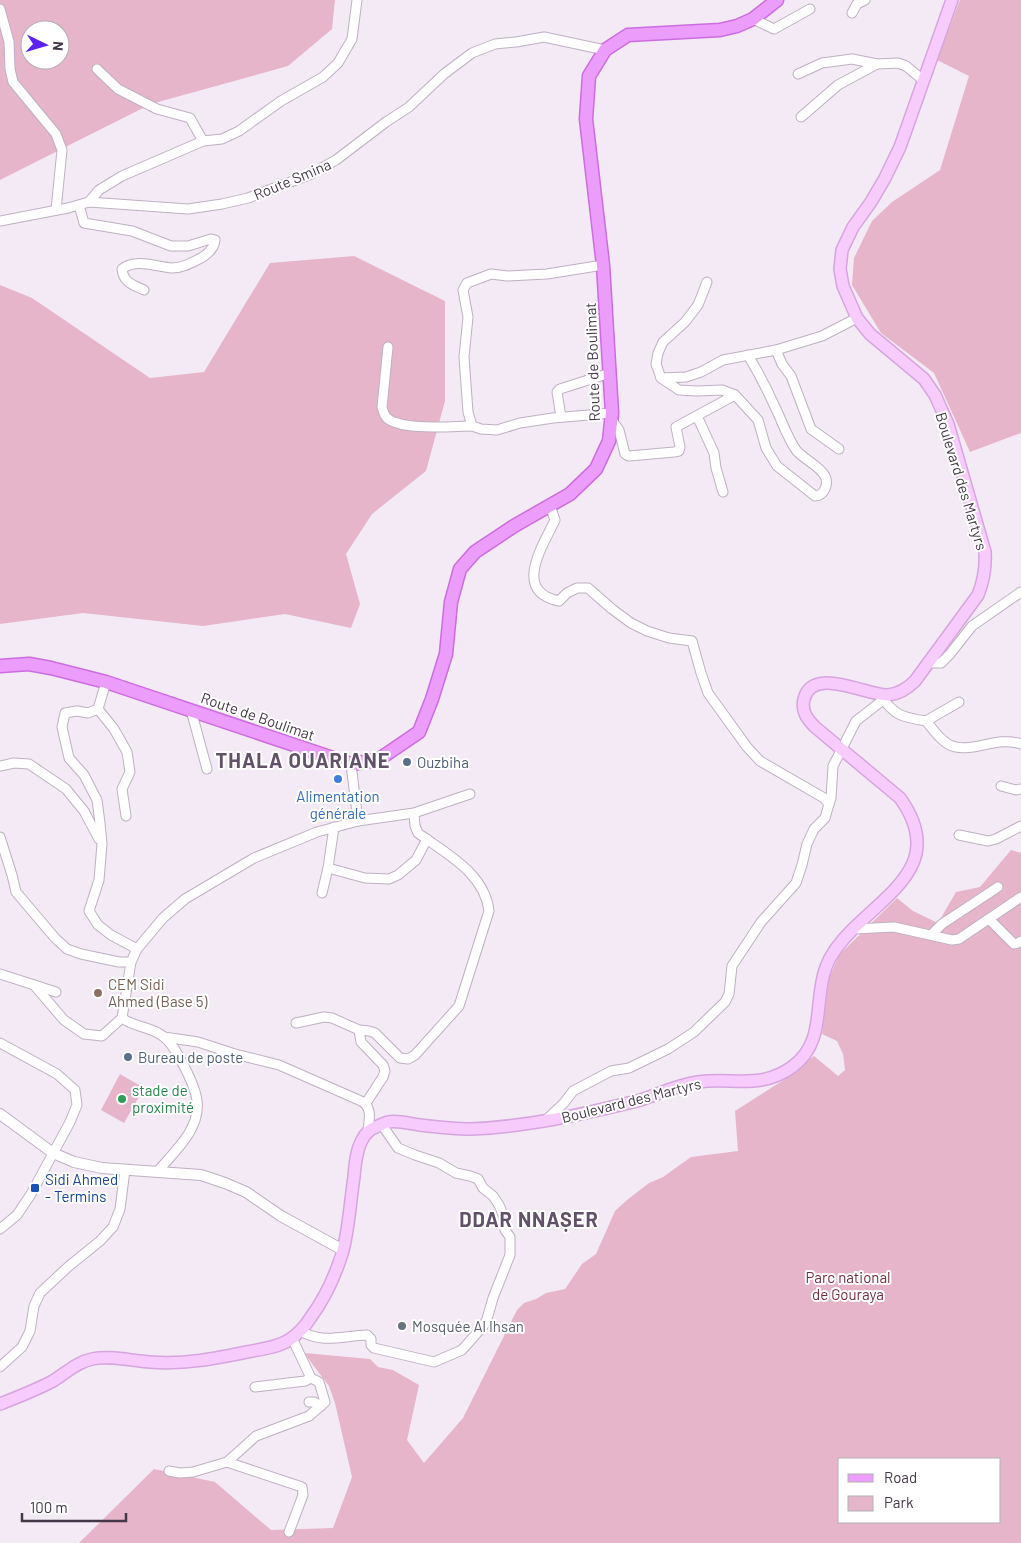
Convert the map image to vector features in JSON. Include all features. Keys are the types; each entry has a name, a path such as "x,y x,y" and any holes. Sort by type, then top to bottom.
{"main road":[{"name":"Route de Boulimat","path":"0,666 29,664 106,682 351,764 378,760 419,732 446,654 451,602 460,569 475,552 514,526 570,494 596,469 609,441 611,416 610,372 603,265 586,119 589,76 605,50 628,35 720,30 737,26 753,19 777,0"},
{"name":"Boulevard des Martyrs","path":"368,1131 387,1122 444,1128 498,1127 572,1116 641,1100 668,1089 698,1082 755,1082 773,1077 793,1066 807,1051 816,1032 821,987 832,953 853,929 903,882 913,865 918,844 916,826 911,813 900,798 815,727 803,710 804,699 809,689 818,685 842,684 881,697 907,688 915,681 978,595 984,581 986,568 985,552 948,424 935,395 924,379 870,334 858,318 843,286 840,269 842,250 853,226 871,202 900,146 952,0"},
{"path":"0,1404 32,1392 72,1367 89,1359 107,1357 180,1364 274,1346 287,1341 310,1320 324,1298 343,1250 359,1148 368,1131"}],"street":[{"path":"89,202 99,190 122,176 203,141 222,139 239,131 282,101 324,77 338,63 352,39 357,0"},
{"path":"852,14 857,4 865,0"},
{"path":"0,9 9,42 10,69 13,82 56,134 62,150 56,210"},
{"path":"753,19 774,29 810,9"},
{"name":"Route Smina","path":"0,221 89,202 188,209 248,198 309,175 336,160 409,107 450,69 472,53 495,44 544,38 605,50"},
{"path":"798,74 822,62 852,59 877,64 898,63 906,66 923,80"},
{"path":"801,117 838,85 877,64"},
{"path":"97,69 118,89 157,110 190,118 203,141"},
{"path":"80,205 84,223 132,231 171,246 188,246 211,239 215,240 215,245 208,254 187,266 172,268 128,264 122,269 123,276 128,283 144,290"},
{"path":"472,426 468,412 464,356 468,317 463,290 467,283 492,274 507,276 547,274 603,265"},
{"path":"707,282 698,305 685,322 664,342 658,353 656,364 661,378 679,390 722,390 735,395 758,420 766,448 777,466 815,496 819,496 824,491 827,482 825,474 797,452 765,385 748,355"},
{"path":"661,378 686,376 701,372 723,360 776,350 822,336 858,318"},
{"path":"388,347 382,407 384,414 388,419 415,427 472,426 481,429 497,430 520,423 560,417 611,416 619,430 625,454 629,456 678,450 680,447 676,427 735,395"},
{"path":"776,350 782,364 791,376 811,429 839,448"},
{"path":"560,417 557,392 560,389 610,372"},
{"path":"697,416 714,453 723,492"},
{"path":"550,505 555,520 543,542 533,577 536,587 544,596 559,601 567,593 577,588 588,588 612,609 639,627 669,638 692,641 700,673 708,693 747,747 760,761 824,798 829,804"},
{"path":"928,662 942,662 972,626 1021,592"},
{"path":"106,682 98,708 88,713 77,711 65,713 62,727 70,758 84,775 96,800 102,844 98,880 89,910 98,925 111,935 137,949"},
{"path":"546,1120 564,1103 573,1091 612,1071 630,1068 668,1049 694,1032 725,1002 729,994 732,966 761,922 796,883 807,844 814,829 825,818 831,798 833,766 856,721 881,697 889,708 903,717 926,721 946,743 957,748 1000,741 1021,744"},
{"path":"926,721 959,702"},
{"path":"98,708 114,729 127,752 130,772 122,789 126,816"},
{"path":"191,710 207,769"},
{"path":"0,766 14,763 29,764 66,789 84,811 102,844"},
{"path":"351,764 358,821"},
{"path":"1001,786 1016,790 1021,789"},
{"path":"34,985 64,1020 84,1034 102,1036 122,1018 131,962 137,949 163,918 185,899 254,858 316,832 358,821 414,813 470,794"},
{"path":"296,1023 332,1018 359,1030 375,1033 400,1058 408,1060 415,1055 459,1006 489,911 488,902 477,880 462,864 418,833 415,826 414,813"},
{"path":"959,835 988,841 1021,826"},
{"path":"322,893 334,827"},
{"path":"0,837 16,892 55,938 67,948 81,954 119,962 131,962"},
{"path":"328,868 365,878 389,879 398,875 416,860 427,840"},
{"path":"932,935 942,924 998,887"},
{"path":"853,929 894,927 952,940 959,938 1021,897"},
{"path":"989,919 1014,944 1018,944 1021,941"},
{"path":"0,974 56,992"},
{"path":"122,1018 130,1024 151,1029 164,1037 177,1052 190,1078 197,1101 196,1117 187,1135 157,1172"},
{"path":"359,1030 361,1042 383,1065 385,1071 366,1103"},
{"path":"164,1037 198,1042 279,1065 366,1103 370,1112 368,1131"},
{"path":"0,1043 57,1074 75,1090 77,1105 70,1122 31,1194 16,1215 0,1229"},
{"path":"0,1114 53,1153 74,1162 102,1168 201,1175 232,1186 246,1192 281,1216 343,1250"},
{"path":"296,1334 328,1339 367,1335 371,1338 371,1345 374,1348 434,1362 462,1350 475,1337 487,1319 492,1298 510,1255 511,1248 510,1237 505,1230 504,1217 499,1206 493,1196 475,1178 456,1173 439,1162 398,1148 382,1125"},
{"path":"0,1368 22,1347 30,1331 34,1306 40,1293 100,1241 113,1227 120,1209 125,1170"},
{"path":"169,1471 180,1473 193,1472 227,1462 256,1436 309,1416 321,1406 324,1398 319,1382 311,1378 296,1334"},
{"path":"255,1387 305,1381 311,1378"},
{"path":"309,1402 321,1406"},
{"path":"227,1462 302,1487 303,1495 289,1532"}],"green space":[{"path":"0,0 335,0 332,29 288,66 151,104 0,180"},
{"path":"960,0 1021,0 1021,433 970,452 934,373 881,333 852,285 854,258 872,221 892,202 940,170 969,76 937,60"},
{"path":"354,256 445,301 445,401 426,471 372,514 346,554 360,604 351,628 285,614 203,626 83,613 0,624 0,285 32,298 150,378 204,372 270,263"},
{"name":"Parc national de Gouraya","path":"1011,850 1021,853 1021,1543 79,1543 154,1469 215,1482 271,1530 333,1528 352,1477 335,1403 329,1386 304,1353 370,1359 378,1367 393,1370 419,1385 407,1440 424,1463 463,1418 517,1310 524,1303 546,1293 565,1289 582,1264 596,1254 615,1211 649,1183 663,1177 691,1157 738,1151 735,1111 782,1081 814,1056 838,1076 845,1070 843,1054 837,1041 822,1034 829,978 840,954 897,898 913,911 938,923 956,892 980,887"},
{"name":"stade de proximité","path":"120,1074 144,1088 124,1123 101,1110"}],"place":[{"name":"Ouzbiha","path":"407,762"},
{"name":"Alimentation générale","path":"338,779"},
{"name":"CEM Sidi Ahmed (Base 5)","path":"98,993"},
{"name":"Bureau de poste","path":"128,1057"},
{"name":"stade de proximité","path":"122,1099"},
{"name":"Sidi Ahmed - Termins","path":"35,1188"},
{"name":"Mosquée Al Ihsan","path":"402,1326"}],"district":[{"name":"THALA OUARIANE","path":"303,760"},
{"name":"DDAR NNAṢER","path":"529,1219"}]}
